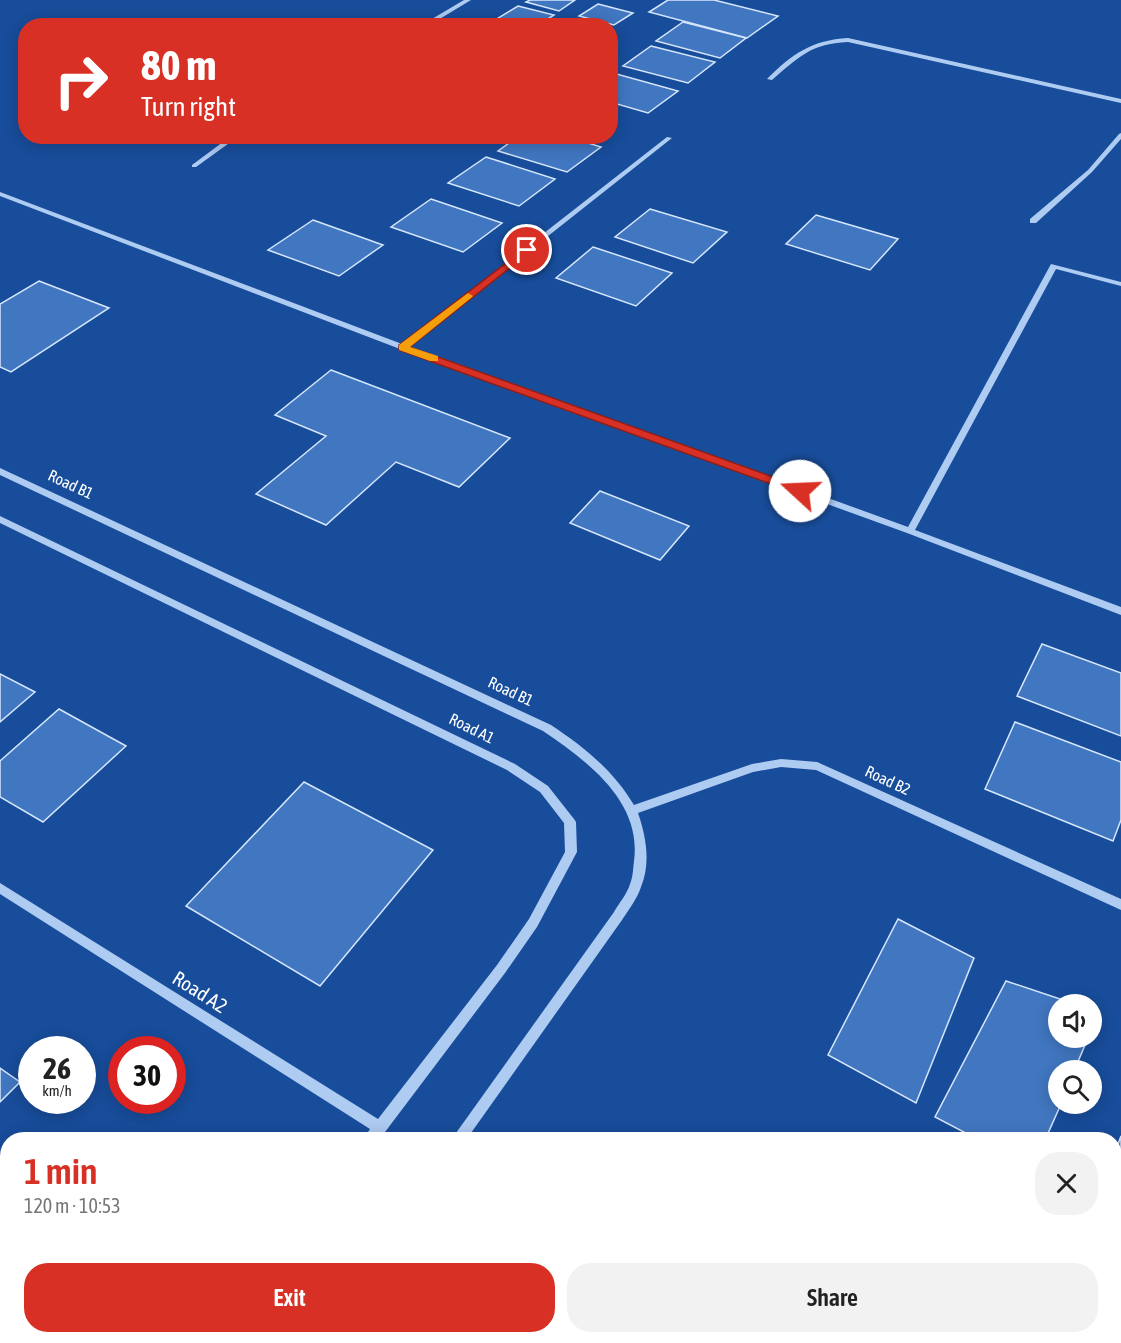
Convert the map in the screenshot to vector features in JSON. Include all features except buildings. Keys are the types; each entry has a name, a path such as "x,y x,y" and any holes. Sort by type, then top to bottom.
{"street":[{"path":"437,18 468,0"},
{"path":"770,78 811,45 826,40 848,40 1121,101"},
{"path":"1033,221 1090,171 1121,135"},
{"path":"403,347 669,138"},
{"path":"194,165 224,144"},
{"path":"0,194 403,347 1121,610"},
{"path":"910,531 1054,266 1121,284"},
{"name":"Road B1","path":"0,471 548,728 581,750 613,780 632,810 641,846 638,881 618,916 464,1132"},
{"name":"Road A1","path":"0,519 511,767 544,789 570,822 571,852 533,923 501,969 377,1132"},
{"name":"Road B2","path":"632,810 752,768 781,763 817,766 1121,905"},
{"name":"Road A2","path":"0,888 380,1128"}],"slow traffic":[{"path":"434,359 403,347 468,296"}],"route":[{"path":"527,250 403,347 800,491"}]}
